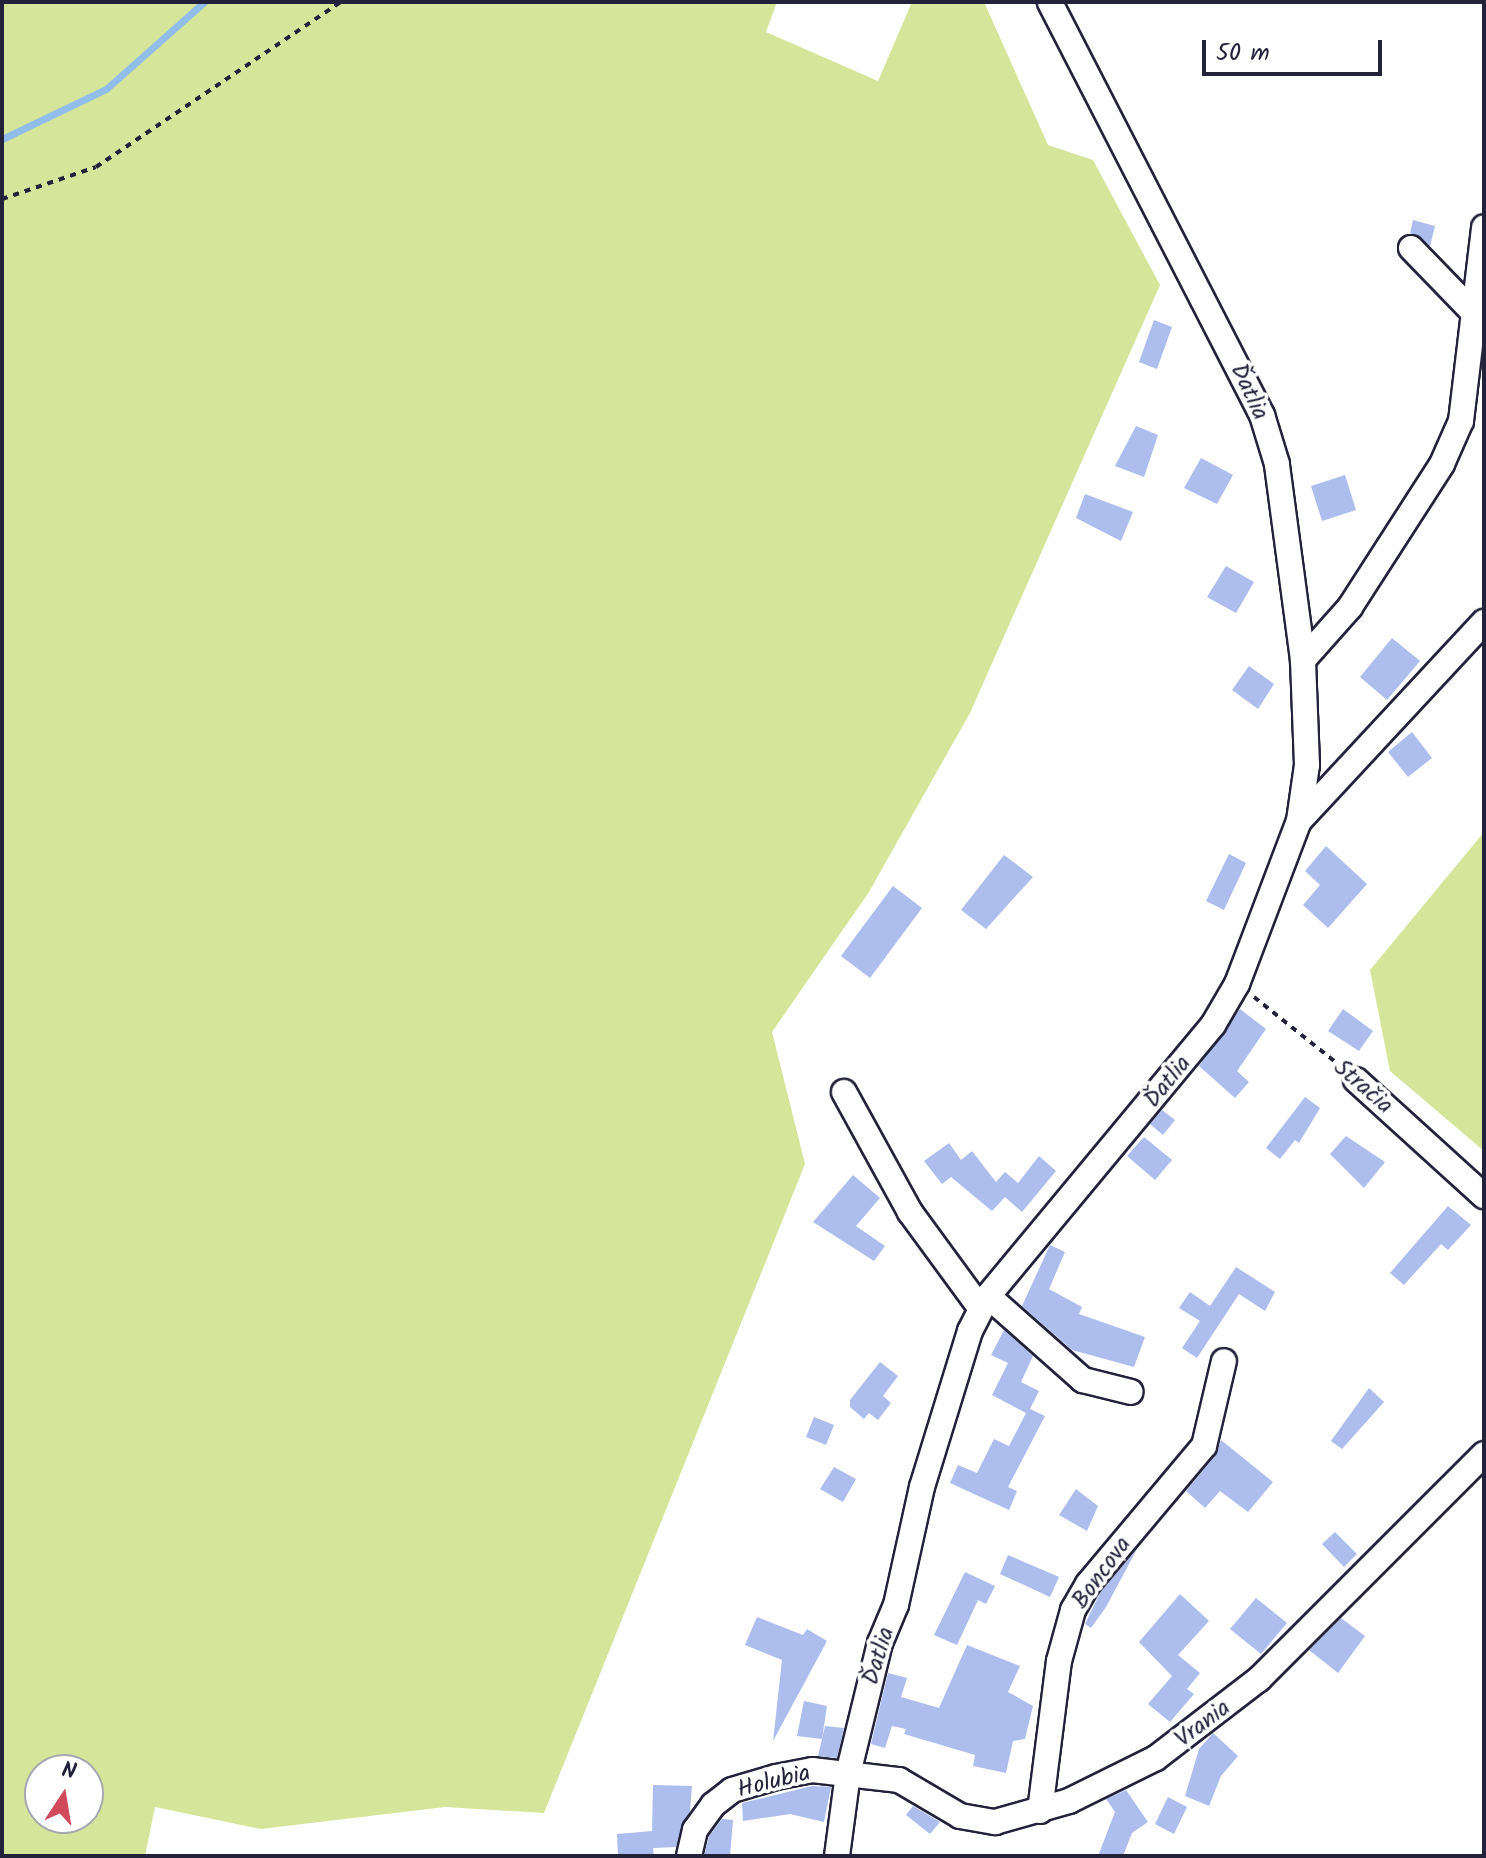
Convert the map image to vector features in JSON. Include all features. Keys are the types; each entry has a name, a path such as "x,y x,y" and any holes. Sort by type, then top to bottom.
{"street":[{"name":"Ďatlia","path":"837,1856 848,1774 880,1643 896,1605 922,1487 984,1302 1177,1073 1237,984 1299,821 1308,715 1277,464 1262,415 1050,2"},
{"path":"1303,660 1350,607 1442,464 1461,421 1479,312 1484,227"},
{"path":"1411,248 1479,312"},
{"name":"Ďatlia","path":"1299,821 1484,622"},
{"name":"Stračia","path":"1356,1080 1484,1196"},
{"path":"844,1092 910,1212 984,1302 1083,1380 1131,1392"},
{"name":"Boncova","path":"1040,1811 1059,1661 1073,1610 1088,1584 1204,1446 1224,1361"},
{"name":"Vrania","path":"848,1774 899,1780 977,1822 1040,1811 1156,1758 1230,1704 1484,1454"},
{"name":"Holubia","path":"689,1856 701,1816 732,1790 812,1770 848,1774"}],"path":[{"path":"2,199 96,167 341,2"},
{"name":"Stračia","path":"1237,984 1356,1080"}],"green space":[{"path":"2,2 777,2 766,32 878,81 912,2 984,2 1048,145 1093,160 1160,285 970,713 869,892 772,1032 805,1164 544,1813 445,1807 261,1829 155,1807 145,1856 2,1856"},
{"path":"1484,832 1484,1151 1390,1071 1370,970"}],"building":[{"path":"1413,220 1435,226 1430,246 1410,233"},
{"path":"1154,320 1172,327 1157,369 1139,362"},
{"path":"1136,426 1158,435 1144,477 1115,466"},
{"path":"1201,458 1233,475 1217,504 1184,488"},
{"path":"1345,475 1356,510 1322,521 1311,486"},
{"path":"1085,494 1133,512 1121,541 1076,518"},
{"path":"1226,566 1254,582 1236,613 1207,597"},
{"path":"1392,638 1420,661 1387,700 1360,677"},
{"path":"1249,666 1274,684 1258,709 1232,690"},
{"path":"1412,732 1432,758 1408,777 1388,752"},
{"path":"1326,846 1367,884 1328,928 1303,905 1320,885 1305,871"},
{"path":"1229,854 1246,863 1224,910 1206,901"},
{"path":"1004,855 1033,877 986,929 961,910"},
{"path":"893,886 922,908 870,978 841,956"},
{"path":"1240,1009 1266,1029 1237,1071 1249,1082 1235,1098 1199,1066"},
{"path":"1343,1009 1373,1031 1359,1051 1328,1031"},
{"path":"1305,1097 1320,1108 1299,1143 1295,1140 1280,1159 1266,1148"},
{"path":"1162,1110 1175,1120 1163,1135 1150,1124"},
{"path":"1346,1136 1385,1162 1364,1188 1330,1154"},
{"path":"1144,1137 1172,1160 1155,1180 1127,1156"},
{"path":"949,1143 961,1160 972,1151 996,1182 1005,1172 1018,1183 1039,1156 1056,1171 1022,1212 1005,1197 992,1211 951,1177 942,1184 924,1161"},
{"path":"853,1175 880,1198 856,1226 885,1246 874,1261 813,1222"},
{"path":"1448,1206 1471,1225 1448,1250 1441,1244 1404,1285 1390,1273"},
{"path":"1050,1245 1065,1252 1049,1289 1082,1307 1079,1314 1145,1337 1134,1367 1072,1350 1022,1306"},
{"path":"1236,1267 1275,1292 1265,1311 1239,1294 1197,1358 1182,1348 1200,1321 1179,1308 1190,1292 1210,1306"},
{"path":"1004,1330 1033,1356 1021,1382 1039,1391 1030,1409 1045,1416 1008,1487 1017,1491 1009,1510 950,1483 958,1465 977,1473 994,1439 1009,1446 1026,1413 992,1395 1008,1363 991,1355"},
{"path":"880,1362 898,1376 883,1396 891,1403 878,1420 869,1413 864,1419 850,1407 850,1400"},
{"path":"1369,1388 1384,1402 1342,1449 1331,1441"},
{"path":"814,1417 834,1425 826,1445 806,1437"},
{"path":"1221,1440 1273,1482 1248,1512 1220,1491 1205,1508 1186,1491 1215,1456"},
{"path":"834,1467 856,1479 843,1502 820,1489"},
{"path":"1076,1489 1098,1506 1087,1531 1059,1515"},
{"path":"1335,1532 1357,1554 1344,1567 1322,1544"},
{"path":"1137,1549 1091,1628 1085,1624 1100,1593"},
{"path":"1008,1555 1059,1577 1050,1597 1000,1574"},
{"path":"965,1572 995,1586 986,1604 978,1600 957,1645 934,1635"},
{"path":"1180,1594 1209,1621 1178,1655 1200,1673 1187,1689 1194,1694 1170,1722 1148,1704 1172,1676 1139,1642"},
{"path":"1256,1598 1287,1623 1261,1654 1230,1629"},
{"path":"757,1617 803,1635 807,1629 827,1641 773,1741 782,1660 745,1645"},
{"path":"1341,1618 1365,1636 1338,1673 1309,1650"},
{"path":"967,1645 1020,1666 1008,1692 1033,1706 1025,1739 1013,1741 1006,1773 973,1766 975,1755 904,1734 906,1729 892,1726 885,1748 871,1744 888,1673 907,1678 901,1697 939,1708"},
{"path":"804,1701 827,1706 822,1739 797,1736"},
{"path":"825,1726 844,1728 837,1758 818,1756"},
{"path":"1213,1733 1238,1756 1221,1776 1209,1806 1185,1796 1199,1749"},
{"path":"653,1785 692,1786 690,1811 676,1847 653,1848 654,1856 618,1856 617,1834 652,1831"},
{"path":"812,1786 831,1787 824,1822 790,1814 743,1821 742,1803"},
{"path":"1126,1790 1148,1822 1132,1833 1123,1856 1098,1856 1115,1812 1106,1799"},
{"path":"1168,1797 1187,1807 1174,1834 1155,1824"},
{"path":"913,1806 940,1822 930,1834 906,1815"},
{"path":"722,1819 733,1820 730,1856 704,1856 709,1836"}],"waterway":[{"path":"2,139 106,89 204,2"}]}
